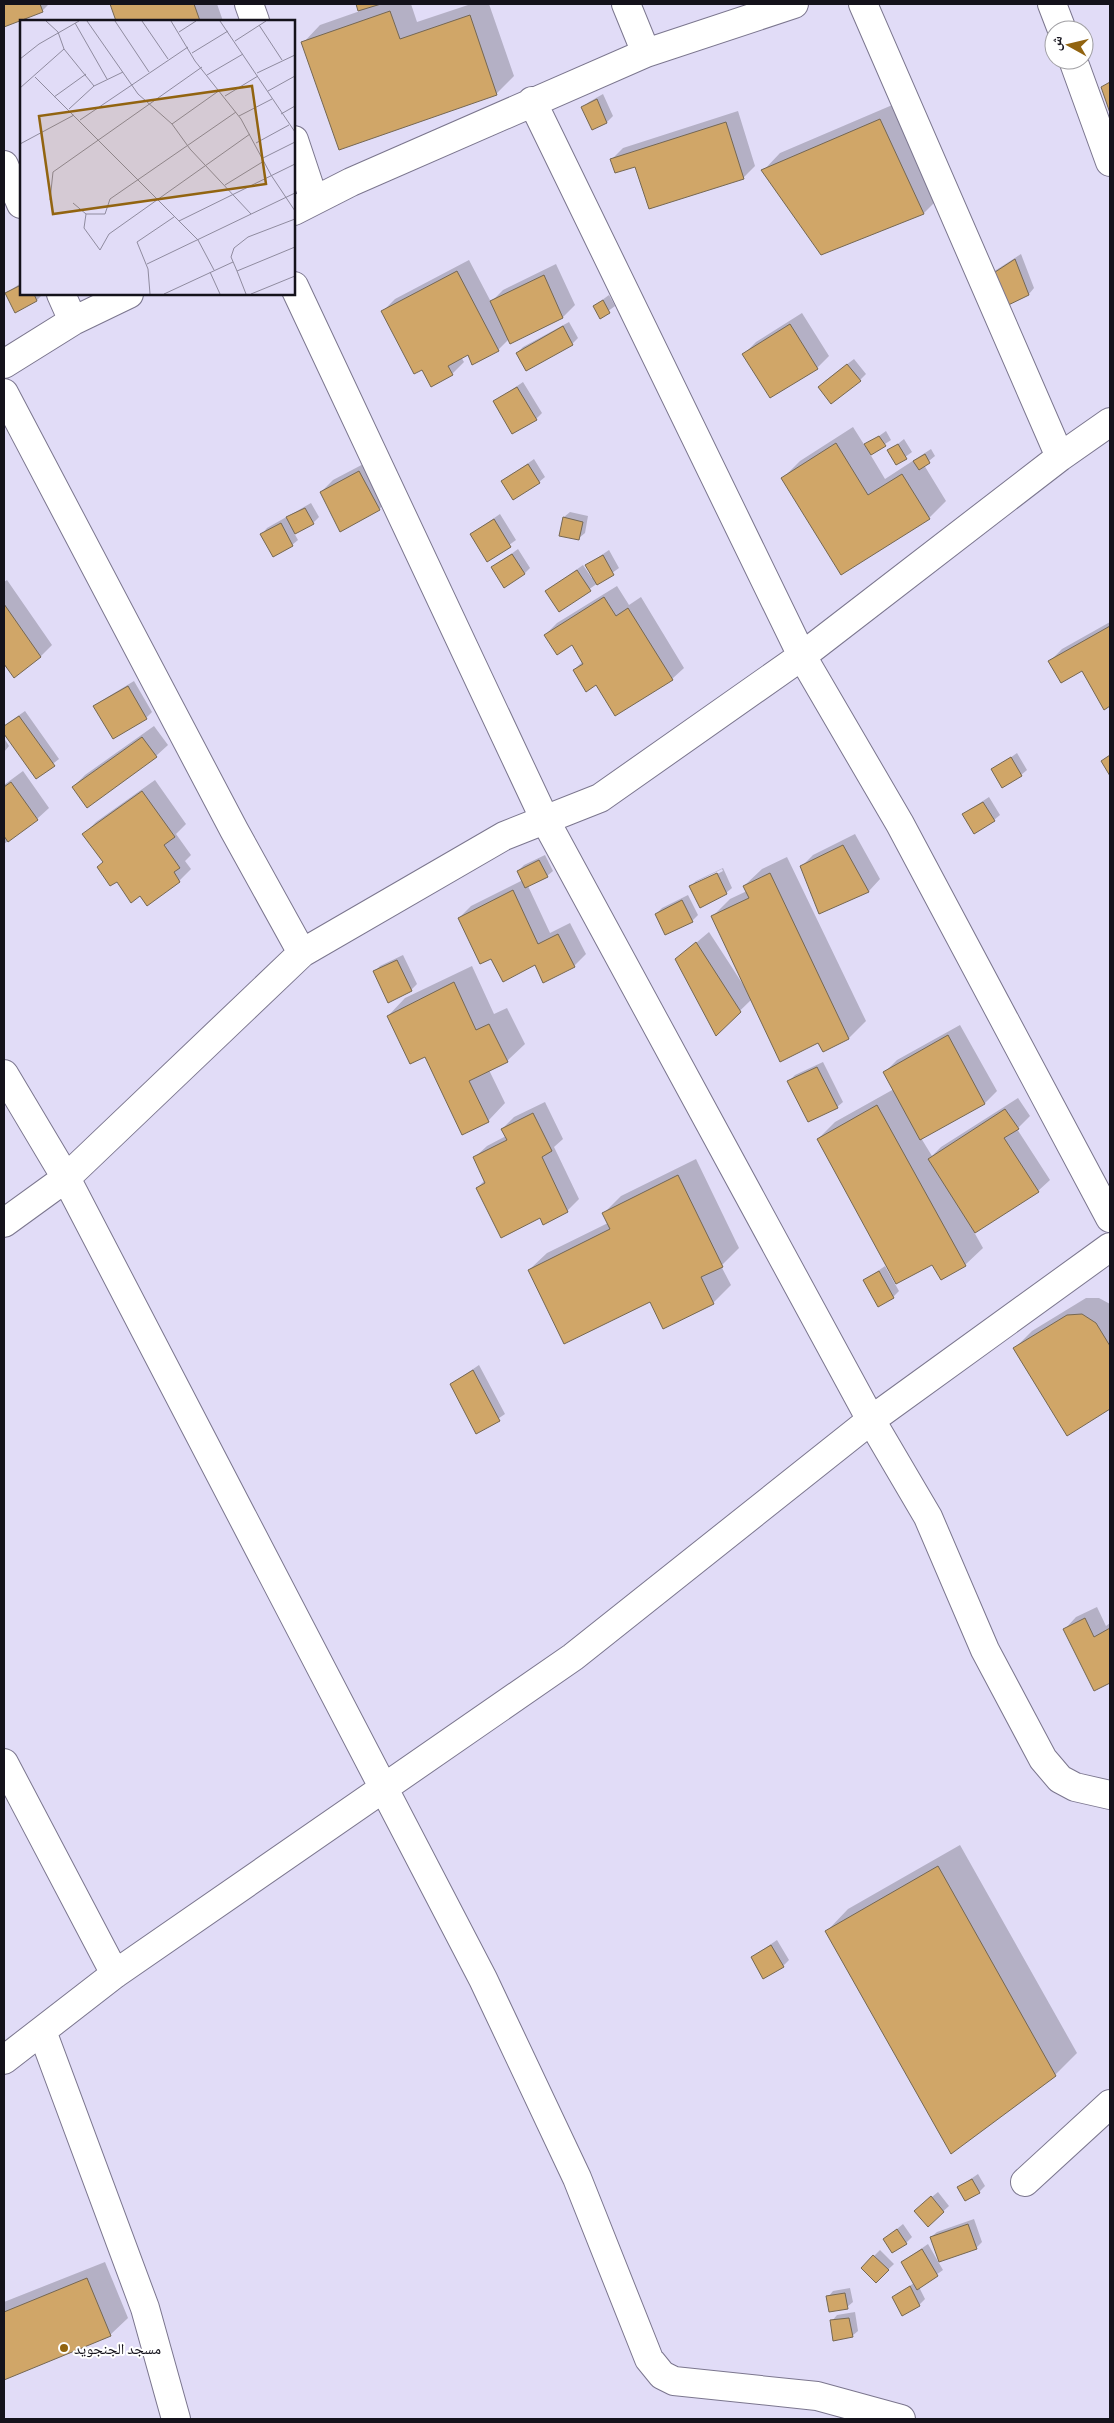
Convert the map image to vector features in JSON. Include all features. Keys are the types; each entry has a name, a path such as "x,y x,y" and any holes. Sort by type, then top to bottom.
{"street":[{"path":"249,4 255,20"},
{"path":"626,4 646,53"},
{"path":"295,146 304,205 532,102 646,53 794,4"},
{"path":"863,4 1060,457"},
{"path":"1052,4 1058,20"},
{"path":"1077,70 1110,162"},
{"path":"532,102 802,656 900,824 1110,1218"},
{"path":"4,165 20,202"},
{"path":"295,288 544,818 871,1420 928,1517 985,1650 1043,1759 1060,1779 1075,1787 1110,1795"},
{"path":"61,295 73,321"},
{"path":"4,364 73,321 127,295"},
{"path":"4,394 229,821 302,953"},
{"path":"4,1222 66,1178 302,953 504,836 544,818 600,798 802,656 1060,457 1110,422"},
{"path":"4,1074 66,1178 382,1788 484,1979 576,2178 649,2359 662,2375 674,2381 817,2396 901,2419"},
{"path":"4,2060 115,1974 573,1656 871,1420 1110,1247"},
{"path":"4,1763 115,1974"},
{"path":"42,2031 145,2308 176,2419"},
{"path":"1025,2182 1110,2104"}],"building":[{"path":"4,4 40,4 43,12 4,27"},
{"path":"110,4 194,4 200,20 116,20"},
{"path":"356,4 381,4 358,11"},
{"path":"390,11 400,39 470,15 497,95 339,150 301,42"},
{"path":"1110,82 1110,113 1101,87"},
{"path":"597,99 607,123 592,130 581,107"},
{"path":"880,119 924,214 821,255 761,170"},
{"path":"726,122 744,179 649,209 635,167 615,173 610,159"},
{"path":"1015,259 1029,295 998,310 986,278"},
{"path":"457,271 499,351 472,365 468,355 448,366 453,375 431,387 422,370 414,374 381,311"},
{"path":"544,275 563,318 510,344 490,301"},
{"path":"20,286 20,295 34,295 37,301 15,313 5,293"},
{"path":"603,300 610,313 600,319 593,306"},
{"path":"790,324 818,369 770,398 742,354"},
{"path":"563,326 573,345 526,371 516,353"},
{"path":"847,364 861,381 831,404 818,387"},
{"path":"517,387 537,420 512,434 493,401"},
{"path":"879,436 886,446 871,455 864,444"},
{"path":"836,443 868,495 902,474 930,519 841,575 781,478"},
{"path":"898,444 907,459 896,465 887,450"},
{"path":"925,454 930,463 919,470 913,461"},
{"path":"528,464 540,483 513,500 501,481"},
{"path":"359,471 380,510 340,532 320,492"},
{"path":"305,508 314,524 295,534 286,517"},
{"path":"563,517 583,522 579,540 559,536"},
{"path":"494,519 511,547 487,562 470,534"},
{"path":"281,523 293,546 273,557 260,534"},
{"path":"512,554 525,574 504,588 491,567"},
{"path":"603,555 614,575 597,585 585,565"},
{"path":"577,570 591,591 559,612 545,591"},
{"path":"604,597 616,616 628,608 673,680 615,716 596,685 586,692 573,670 583,664 572,645 557,655 544,635"},
{"path":"4,604 41,657 14,678 4,664"},
{"path":"1110,626 1110,706 1104,710 1082,671 1061,683 1048,661"},
{"path":"128,686 147,719 113,739 93,706"},
{"path":"19,716 55,766 36,779 4,734 4,726"},
{"path":"142,737 157,757 87,808 72,787"},
{"path":"1110,755 1110,776 1101,761"},
{"path":"1011,757 1022,776 1002,788 991,769"},
{"path":"11,782 38,820 8,842 4,836 4,787"},
{"path":"142,791 175,837 164,845 180,868 174,872 180,882 147,906 140,896 131,903 117,882 110,886 97,867 103,862 82,834"},
{"path":"983,802 995,821 974,834 962,814"},
{"path":"843,845 869,892 819,914 800,866"},
{"path":"539,860 548,877 525,888 517,871"},
{"path":"717,873 727,894 700,908 689,886"},
{"path":"770,873 849,1039 823,1052 818,1043 780,1062 711,916 749,898 743,886"},
{"path":"513,890 538,944 558,934 575,967 543,983 535,965 503,982 491,959 480,964 458,918"},
{"path":"682,900 693,922 665,935 655,914"},
{"path":"696,942 741,1012 716,1036 675,959"},
{"path":"397,960 412,991 388,1003 373,971"},
{"path":"454,982 476,1030 489,1024 508,1062 469,1081 489,1122 462,1135 425,1057 410,1064 387,1016"},
{"path":"948,1035 985,1104 920,1140 883,1072"},
{"path":"817,1067 838,1108 808,1122 787,1081"},
{"path":"877,1105 966,1266 941,1280 932,1265 896,1284 817,1139"},
{"path":"1005,1109 1019,1129 1004,1138 1039,1192 975,1233 928,1159"},
{"path":"533,1113 552,1151 542,1157 568,1212 543,1225 540,1218 501,1238 476,1188 485,1183 473,1157 507,1140 501,1129"},
{"path":"678,1175 723,1267 701,1277 714,1304 663,1329 650,1302 564,1344 528,1270 610,1229 602,1213"},
{"path":"879,1271 894,1298 878,1307 863,1280"},
{"path":"1082,1314 1096,1323 1110,1346 1110,1409 1067,1436 1013,1348 1067,1315"},
{"path":"473,1370 500,1421 476,1434 450,1384"},
{"path":"1085,1618 1094,1637 1110,1628 1110,1683 1094,1691 1063,1629"},
{"path":"938,1866 1056,2076 951,2154 825,1931"},
{"path":"771,1945 784,1967 763,1979 751,1957"},
{"path":"972,2179 980,2193 965,2201 957,2187"},
{"path":"931,2196 944,2212 928,2227 914,2211"},
{"path":"968,2224 977,2249 939,2262 930,2237"},
{"path":"897,2229 907,2244 892,2253 883,2239"},
{"path":"922,2249 938,2276 917,2290 901,2262"},
{"path":"873,2255 889,2270 876,2283 861,2268"},
{"path":"87,2278 111,2336 4,2380 4,2312"},
{"path":"910,2286 920,2306 902,2316 892,2297"},
{"path":"845,2293 848,2309 829,2312 826,2296"},
{"path":"849,2318 853,2337 833,2341 830,2320"}],"place":[{"name":"مسجد الجنجويد","path":"64,2348"}]}
